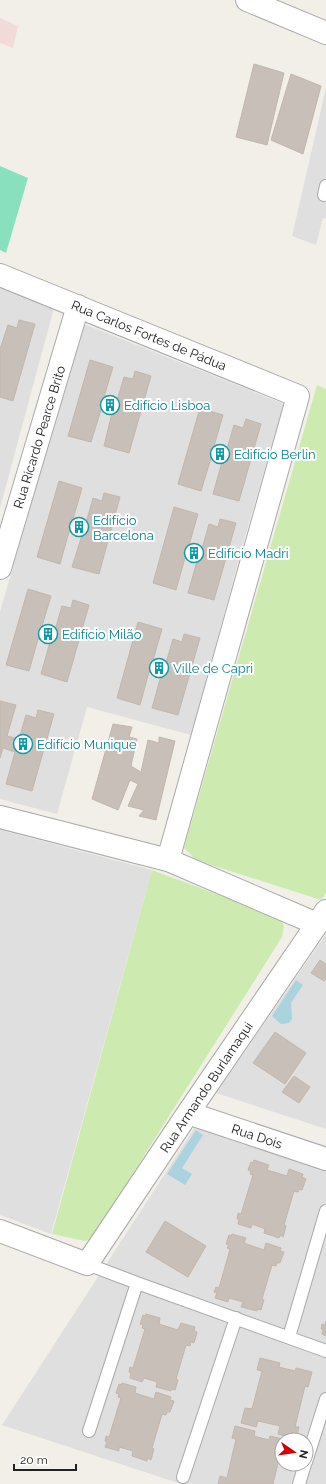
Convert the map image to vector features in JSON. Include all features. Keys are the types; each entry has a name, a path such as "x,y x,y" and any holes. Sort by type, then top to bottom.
{"street":[{"path":"247,0 326,33"},
{"name":"Rua Carlos Fortes de Pádua","path":"0,276 78,306 298,396 168,860"},
{"name":"Rua Ricardo Pearce Brito","path":"0,568 78,306"},
{"path":"0,817 168,860 323,921"},
{"name":"Rua Armando Burlamaqui","path":"88,1264 188,1113 323,921"},
{"name":"Rua Dois","path":"188,1113 326,1159"},
{"path":"0,1231 88,1264"}],"lane":[{"path":"289,1337 326,1211"},
{"path":"88,1264 326,1351"},
{"path":"89,1431 137,1283"},
{"path":"184,1477 236,1318"},
{"path":"314,1437 326,1399"},
{"path":"299,1484 303,1472"}],"shaded area":[{"path":"0,18 18,26 13,48 0,43"},
{"path":"326,88 326,219 323,218 316,245 292,236"},
{"path":"0,286 54,308 0,508"},
{"path":"84,324 284,404 250,519 191,735 87,707 57,814 0,799 0,612"},
{"path":"0,830 152,870 51,1234 0,1215"},
{"path":"326,934 326,1129 216,1093"},
{"path":"195,1127 326,1170 326,1484 181,1484 2,1425"}],"green space":[{"path":"0,166 28,178 6,253 0,250"},
{"path":"317,385 326,389 326,893 321,900 196,860 184,848"},
{"path":"152,870 281,918 284,927 282,937 94,1235 90,1240 85,1241 52,1234"}],"water":[{"path":"296,980 303,985 291,1003 292,1019 289,1023 281,1024 272,1016"},
{"path":"196,1130 203,1135 182,1168 192,1174 185,1185 167,1174"}],"building":[{"path":"254,64 284,73 267,145 236,137"},
{"path":"291,74 321,86 303,154 271,140"},
{"path":"19,320 35,324 13,401 0,397 0,349 8,325 17,328"},
{"name":"Edifício Lisboa","path":"90,360 113,367 104,397 117,401 124,377 133,379 135,371 151,376 129,453 104,446 112,413 101,410 91,442 68,436"},
{"name":"Edifício Berlin","path":"200,408 223,415 214,446 227,449 234,425 243,428 246,419 261,424 239,501 213,494 222,462 211,458 201,491 178,484"},
{"name":"Edifício Barcelona","path":"59,481 82,488 73,519 86,523 93,498 102,501 104,493 120,497 99,574 72,567 82,535 69,532 60,564 37,557"},
{"name":"Edifício Madri","path":"174,507 198,514 189,545 202,549 209,524 218,527 220,519 236,523 214,600 188,593 197,561 185,558 176,590 153,583"},
{"name":"Edifício Milão","path":"28,589 51,596 42,626 55,630 62,606 71,608 73,600 89,605 67,682 41,674 50,642 38,639 29,671 6,665"},
{"name":"Ville de Capri","path":"138,622 162,629 153,660 166,663 173,639 182,642 184,634 200,638 178,715 152,708 161,676 149,672 140,705 117,698"},
{"name":"Edifício Munique","path":"0,701 16,705 7,736 19,739 26,715 36,718 38,710 54,714 32,791 6,784 15,752 3,748 0,758"},
{"path":"113,724 132,727 129,737 137,739 131,766 141,772 148,740 159,743 159,737 175,741 156,820 139,816 144,810 128,806 138,784 130,780 118,810 92,799"},
{"path":"320,960 326,964 326,979 324,981 311,973"},
{"path":"275,1032 306,1053 285,1084 253,1063"},
{"path":"294,1076 310,1087 299,1103 282,1092"},
{"path":"254,1160 269,1165 267,1170 287,1176 289,1169 303,1174 302,1177 306,1179 302,1190 299,1189 298,1192 294,1191 284,1225 286,1226 283,1237 280,1235 279,1238 264,1233 265,1229 252,1224 251,1228 238,1224 238,1213 241,1214 253,1175 250,1174 251,1171 248,1170 251,1162 253,1163"},
{"path":"165,1221 206,1246 188,1277 146,1252"},
{"path":"232,1234 246,1238 244,1243 264,1250 266,1243 281,1248 280,1251 284,1252 280,1263 277,1263 276,1266 272,1265 262,1299 264,1300 261,1310 257,1309 257,1311 241,1307 243,1302 229,1298 228,1302 215,1298 217,1293 214,1292 216,1287 219,1288 230,1249 227,1248 229,1245 226,1244 229,1235 231,1236"},
{"path":"146,1314 160,1318 159,1324 178,1330 181,1323 195,1327 194,1331 197,1332 194,1343 191,1342 190,1346 186,1345 176,1379 178,1380 175,1390 172,1389 171,1391 156,1387 157,1382 144,1378 142,1382 130,1378 130,1367 133,1368 145,1329 142,1328 143,1325 140,1324 143,1315 145,1316"},
{"path":"326,1321 326,1336 322,1334 323,1329 321,1329 322,1324 325,1325"},
{"path":"260,1358 280,1363 279,1367 295,1371 296,1368 312,1372 308,1387 305,1386 295,1427 299,1427 298,1432 278,1432 280,1426 258,1421 256,1427 241,1423 245,1408 252,1409 262,1371 257,1370"},
{"path":"122,1383 136,1387 135,1393 154,1399 156,1392 171,1397 170,1400 174,1401 170,1412 167,1412 166,1415 162,1414 152,1448 154,1449 151,1460 148,1458 147,1461 132,1456 133,1451 119,1447 119,1451 105,1447 107,1442 105,1441 106,1436 109,1437 121,1398 118,1397 119,1394 116,1393 119,1384 121,1385"},
{"path":"235,1426 255,1431 254,1436 269,1440 270,1436 274,1437 274,1472 276,1472 273,1484 218,1484 220,1476 227,1478 236,1439 232,1438"}],"place":[{"name":"Edifício Lisboa","path":"110,405"},
{"name":"Edifício Berlin","path":"220,454"},
{"name":"Edifício Barcelona","path":"79,527"},
{"name":"Edifício Madri","path":"194,553"},
{"name":"Edifício Milão","path":"48,634"},
{"name":"Ville de Capri","path":"159,668"},
{"name":"Edifício Munique","path":"23,744"}]}
